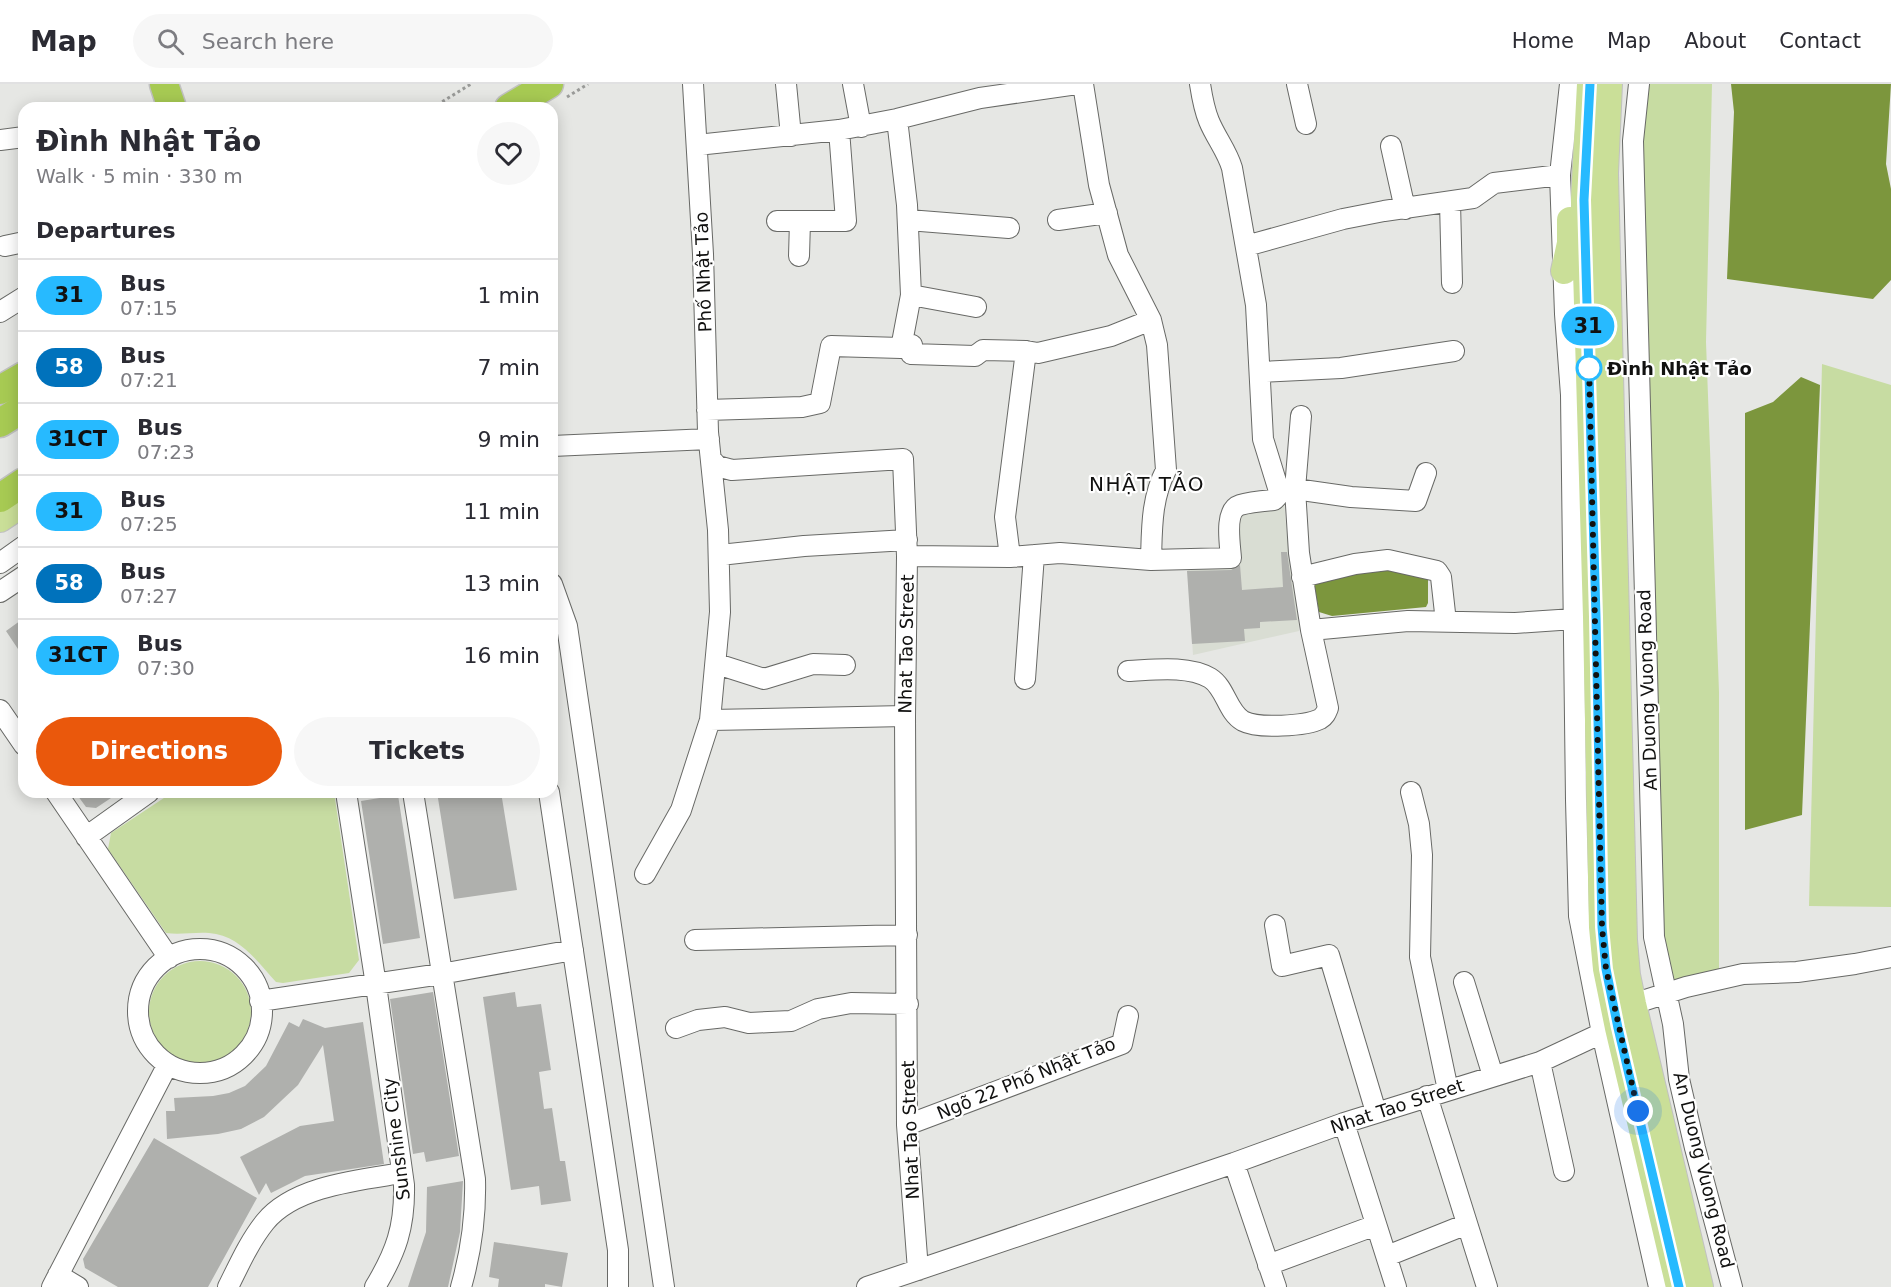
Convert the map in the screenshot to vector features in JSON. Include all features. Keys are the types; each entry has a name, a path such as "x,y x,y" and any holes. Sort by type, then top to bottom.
{"highway":[{"path":"519,102 549,84"},
{"path":"0,390 18,380"},
{"path":"0,423 18,412"},
{"path":"0,498 18,486"}],"main road":[{"path":"1564,272 1570,243 1569,188 1573,131 1590,86"},
{"path":"1590,86 1584,200 1597,629 1602,927 1610,1031 1679,1287"},
{"name":"An Duong Vuong Road","path":"1590,86 1605,173 1624,940 1627,975 1700,1287"},
{"path":"0,519 18,507"}],"street":[{"name":"Phố Nhật Tảo","path":"645,874 681,810 710,720 717,664 720,555 707,410 704,254 693,84"},
{"path":"786,84 791,136"},
{"path":"854,84 861,127"},
{"path":"697,145 861,127 980,98 1077,84"},
{"path":"1083,84 1099,184 1118,255 1151,320 1157,345 1166,470 1154,502 1151,560"},
{"path":"1128,672 1185,671 1209,677 1219,685 1235,712 1243,720 1257,725 1319,720 1326,715 1328,708 1311,630 1287,490 1263,439 1256,305 1232,168 1227,152 1205,112 1200,84"},
{"path":"1297,84 1306,124"},
{"name":"An Duong Vuong Road","path":"1639,84 1633,141 1654,937 1682,1091 1732,1287"},
{"path":"1590,86 1560,175 1571,395 1579,916 1610,1031 1659,1287"},
{"path":"897,119 909,220 911,295 901,348"},
{"path":"777,221 846,221 839,130"},
{"path":"0,140 18,137"},
{"path":"1391,146 1405,209"},
{"path":"1246,246 1343,219 1473,198 1494,183 1560,175"},
{"path":"1450,202 1452,283"},
{"path":"1058,220 1107,213"},
{"path":"909,220 1009,228"},
{"path":"799,256 800,221"},
{"path":"911,295 976,306"},
{"path":"0,312 18,301"},
{"path":"707,410 802,406 820,403 831,346 901,348 912,345 911,354 975,356 983,350 1038,353 1111,336 1151,320"},
{"path":"1010,557 1005,517 1026,351"},
{"path":"1260,372 1341,368 1454,351"},
{"path":"720,555 804,546 907,548 1010,557 1060,553 1151,560 1231,558 1229,515 1232,509 1239,505 1274,500 1287,490 1300,416"},
{"path":"558,446 709,439"},
{"name":"Nhat Tao Street","path":"712,460 717,466 732,470 903,459 907,548 905,716 907,1125 918,1270 1234,1163 1344,1123 1540,1062 1610,1031"},
{"path":"1287,490 1416,501 1426,473"},
{"path":"0,563 18,550"},
{"path":"1025,679 1034,555"},
{"path":"1302,577 1355,564 1389,560 1437,571 1441,577 1446,622"},
{"path":"0,592 18,580"},
{"path":"1311,630 1408,621 1515,622 1574,619"},
{"path":"559,627 662,1287"},
{"path":"717,664 764,679 813,664 844,665"},
{"path":"0,710 18,734"},
{"path":"710,720 905,716"},
{"path":"1411,792 1419,824 1422,855 1420,957 1448,1090"},
{"path":"60,798 168,958"},
{"path":"86,837 141,798"},
{"name":"Sunshine City","path":"347,798 376,985 402,1173 405,1211 400,1237 375,1287"},
{"path":"413,798 475,1179 476,1208 470,1250 461,1287"},
{"path":"550,798 618,1250 618,1287"},
{"path":"1275,925 1282,966 1329,956 1376,1113"},
{"path":"695,940 907,935"},
{"path":"201,949 220,952 238,962 251,977 260,1001 262,1015 258,1034 248,1052 232,1064 213,1072 192,1073 168,1064 154,1054 143,1036 138,1016 140,994 148,975 168,958 181,951 201,949"},
{"path":"260,1001 441,975 573,950"},
{"path":"1633,1004 1666,993 1743,974 1797,972 1891,957"},
{"path":"1464,982 1493,1076"},
{"path":"676,1028 698,1020 725,1017 750,1023 791,1021 818,1009 851,1003 908,1004"},
{"name":"Ngõ 22 Phố Nhật Tảo","path":"907,1125 1122,1044 1128,1016"},
{"path":"1540,1062 1564,1171"},
{"path":"78,1287 55,1281 168,1064"},
{"path":"1427,1096 1487,1287"},
{"path":"1344,1123 1396,1287"},
{"path":"1234,1163 1276,1287"},
{"path":"228,1287 251,1241 268,1218 286,1205 302,1195 332,1186 402,1173"},
{"path":"1387,1256 1467,1224"},
{"path":"1268,1265 1376,1225"},
{"path":"867,1287 918,1270"}],"path":[{"path":"442,102 471,84"}],"shaded area":[{"path":"1638,84 1712,84 1706,342 1719,692 1719,979 1666,993 1654,937"},
{"path":"1731,84 1891,84 1886,164 1891,189 1891,280 1873,299 1727,279 1734,112"},
{"path":"1822,364 1891,385 1891,907 1809,906"},
{"path":"1801,377 1820,385 1802,815 1745,830 1745,413 1773,402"},
{"path":"1284,501 1287,536 1294,540 1299,631 1193,655 1187,563 1235,561 1233,516"},
{"path":"1385,566 1428,576 1426,607 1332,616 1319,612 1314,583"},
{"path":"164,798 335,798 359,960 349,973 283,983 276,982 247,950 220,935 166,933 108,849 111,833"},
{"path":"200,961 220,965 236,976 247,992 251,1012 247,1032 236,1048 220,1059 200,1063 180,1059 164,1048 153,1032 149,1012 153,992 164,976 180,965"}],"building":[{"path":"1281,552 1287,552 1297,620 1260,622 1260,628 1244,629 1245,641 1192,644 1187,571 1231,570 1240,565 1242,590 1283,587"},
{"path":"18,622 18,649 6,631"},
{"path":"79,798 111,798 96,808 86,807"},
{"path":"398,798 420,938 383,944 361,801"},
{"path":"438,798 502,798 517,890 454,899"},
{"path":"433,992 459,1156 426,1162 424,1152 413,1154 390,999"},
{"path":"515,992 517,1007 541,1004 551,1070 539,1072 544,1109 552,1108 560,1161 565,1161 571,1201 541,1205 539,1186 511,1190 483,997"},
{"path":"303,1019 325,1028 363,1022 384,1164 305,1176 271,1193 266,1183 259,1195 240,1157 300,1126 334,1121 323,1045 298,1085 264,1117 241,1129 218,1134 167,1139 166,1111 175,1111 174,1098 213,1096 229,1093 245,1086 266,1066 289,1022 299,1027"},
{"path":"154,1138 257,1198 208,1287 118,1287 85,1268 83,1259"},
{"path":"463,1181 460,1232 448,1287 408,1287 426,1232 427,1187"},
{"path":"494,1242 568,1253 562,1287 545,1284 545,1287 498,1287 499,1279 489,1277"}],"bus line":[{"name":"31","path":"1590,84 1584,200 1602,927 1606,969 1618,1028 1679,1287"}],"place":[{"name":"Đình Nhật Tảo","path":"1589,368"}],"district":[{"name":"NHẬT TẢO","path":"1147,484"}],"route":[{"path":"1589,368 1589,365 1602,927 1606,969 1638,1111"}]}
